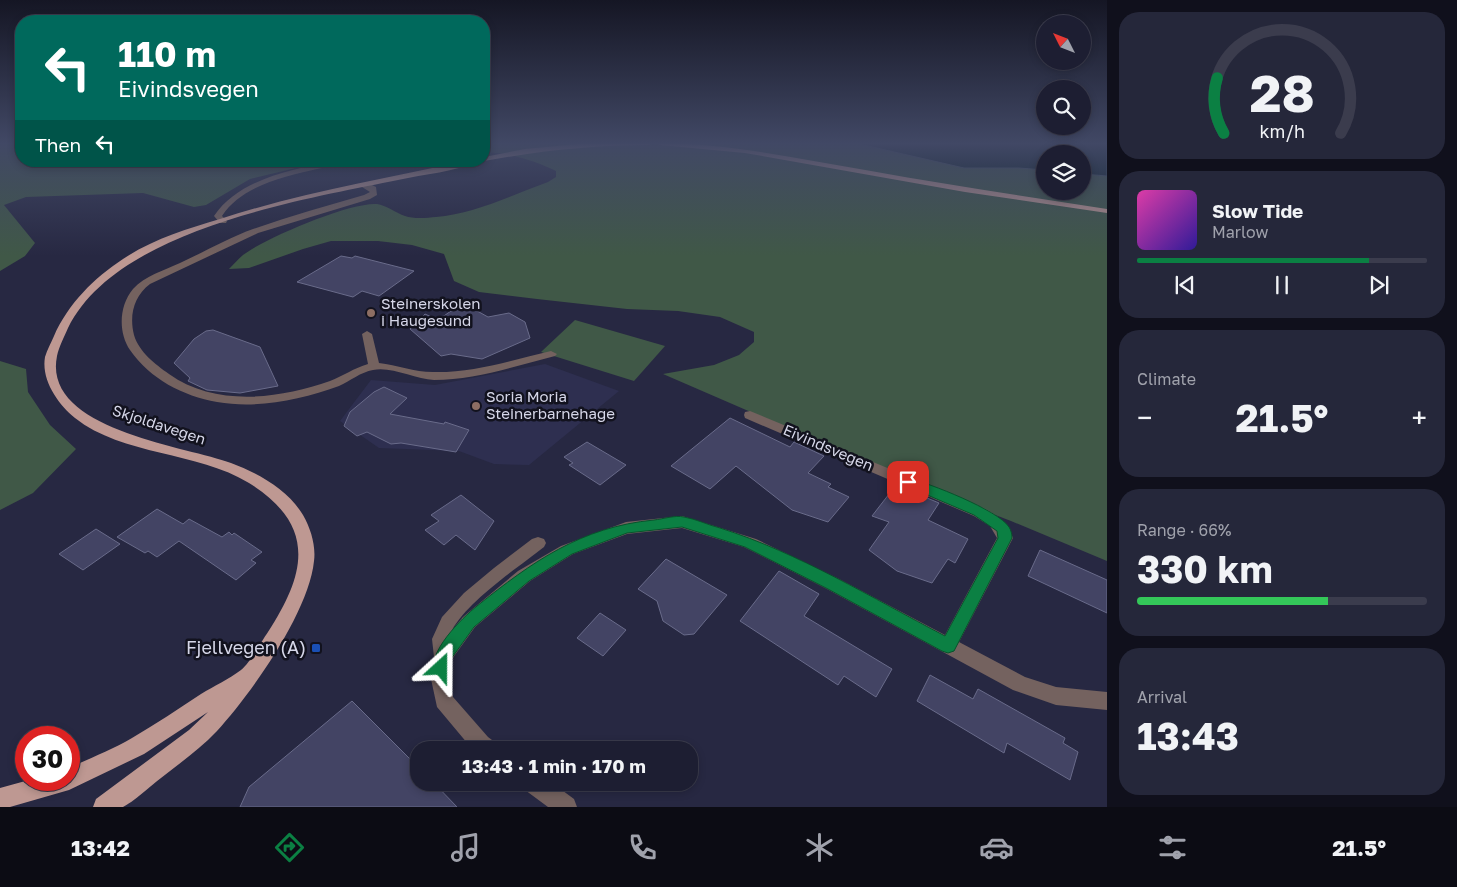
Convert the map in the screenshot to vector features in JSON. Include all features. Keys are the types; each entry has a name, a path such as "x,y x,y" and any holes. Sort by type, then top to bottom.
{"main road":[{"name":"Skjoldavegen","path":"104,807 141,782 210,725 251,672 290,613 301,588 306,566 305,542 300,522 288,506 273,492 254,479 231,468 113,434 82,418 64,400 53,380 51,358 60,334 78,305 101,279 142,252 220,218 381,181"},
{"path":"912,181 1107,211"},
{"name":"Skjoldavegen","path":"80,773 137,747 251,672"},
{"name":"Skjoldavegen","path":"0,799 27,791"},
{"path":"0,799 4,807"}],"street":[{"path":"220,218 220,210 227,202 271,181"},
{"path":"365,184 374,190 374,193 367,197 255,231 147,282 138,288 129,303 127,323 129,340 142,358 164,378 191,392 225,399 264,400 297,395 335,383 374,366 425,375 456,375 551,354"},
{"path":"367,334 374,366"},
{"name":"Eivindsvegen","path":"750,415 979,512 1003,529 1005,538 948,646"},
{"path":"443,657 469,622 524,576 567,550 626,528 682,522 750,543 833,584 1020,684 1056,696 1106,699"},
{"path":"478,741 444,701 440,679 443,657 441,635 452,615 494,577 538,542"},
{"path":"545,791 566,807"}],"shaded area":[{"name":"Soria Moria Steinerbarnehage","path":"545,364 619,391 529,465 494,464 459,451 379,448 340,421 371,380 435,385"}],"green space":[{"path":"0,181 247,181 206,205 194,207 143,193 26,197 4,205 35,243 25,256 0,271"},
{"path":"550,181 1036,181 1036,200 1091,200 1091,181 1107,181 1107,561 938,493 663,374 714,365 739,355 754,342 754,332 720,317 678,311 627,309 479,292 454,281 444,254 412,245 378,241 331,241 249,268 229,269 243,255 269,240 308,222 364,205 377,204 412,218 428,218 464,212"},
{"path":"575,320 665,346 634,381 541,352"},
{"path":"0,361 26,369 28,392 50,425 76,449 33,493 0,510"}],"building":[{"path":"341,256 352,258 355,256 414,271 379,296 362,291 353,297 297,282"},
{"path":"470,307 488,317 509,313 525,322 530,338 482,359 451,354 441,356 410,329 425,314 438,320 451,311"},
{"path":"213,330 260,347 278,386 240,393 207,390 188,381 190,378 174,363 194,339 206,331"},
{"path":"384,387 407,398 390,414 444,424 445,422 469,430 456,452 401,443 391,444 367,432 357,436 344,426 350,412 374,392"},
{"path":"730,418 790,447 794,442 824,456 808,473 831,484 828,487 849,497 828,522 792,510 736,466 710,489 671,466"},
{"path":"587,442 626,465 600,485 569,465 573,463 564,457"},
{"path":"896,485 939,503 928,520 968,539 955,563 948,559 932,583 897,571 869,550 889,522 872,516"},
{"path":"461,495 494,521 475,550 456,535 444,545 425,530 439,521 431,515"},
{"path":"157,509 183,524 189,519 222,537 229,532 232,535 234,533 262,552 251,560 256,563 236,580 179,541 157,557 148,551 145,553 117,537"},
{"path":"96,529 120,544 83,570 59,554"},
{"path":"1040,550 1107,580 1107,613 1028,576"},
{"path":"666,559 727,595 694,634 684,635 663,621 657,601 638,589"},
{"path":"779,571 819,594 804,616 892,669 876,697 844,676 838,685 740,621"},
{"path":"600,613 626,630 603,656 577,638"},
{"path":"930,675 973,699 978,689 1065,738 1063,743 1078,752 1070,780 1007,743 1004,753 917,701"},
{"path":"352,701 410,759 410,791 442,791 457,807 240,807 249,787"}],"place":[{"name":"Steinerskolen i Haugesund","path":"371,313"},
{"name":"Soria Moria Steinerbarnehage","path":"476,406"},
{"name":"Fjellvegen (A)","path":"316,648"}],"route":[{"path":"441,668 443,657 469,622 524,576 567,550 626,528 682,522 750,543 833,584 948,646 1005,538 1003,529 979,512 908,482"}]}
